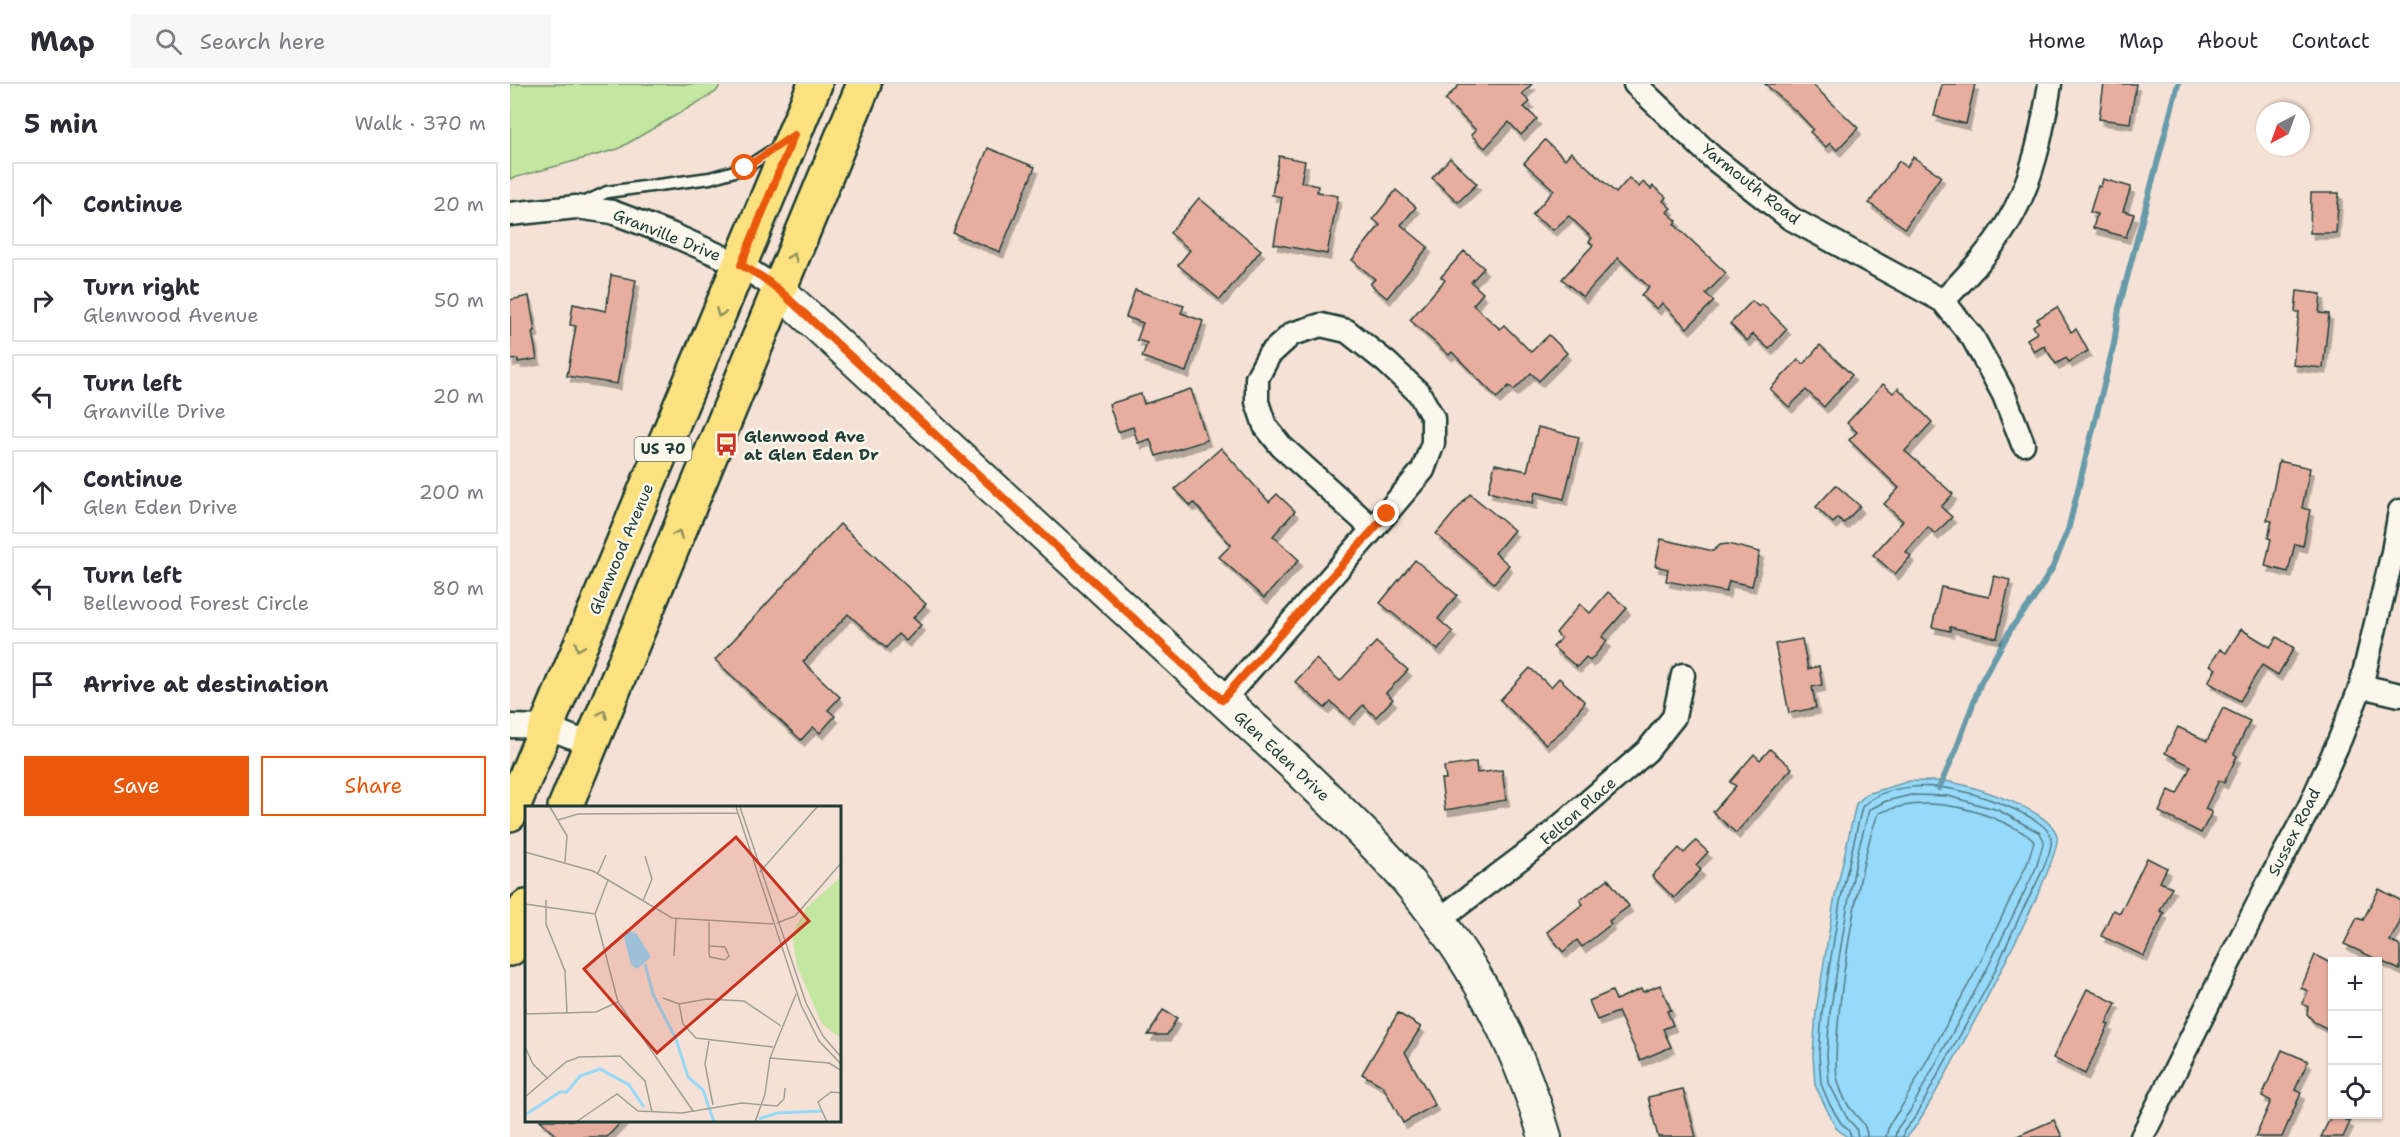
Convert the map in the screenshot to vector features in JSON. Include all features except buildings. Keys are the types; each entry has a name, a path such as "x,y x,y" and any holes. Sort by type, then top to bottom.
{"main road":[{"name":"Glenwood Avenue","path":"510,814 815,84"},
{"name":"US 70","path":"565,806 864,84"},
{"name":"Glen Eden Drive","path":"779,290 1300,771 1378,849 1438,920 1484,987 1506,1030 1545,1137"},
{"path":"510,949 525,910"}],"street":[{"name":"Yarmouth Road","path":"1635,84 1713,158 1790,218 1943,301 1973,338 2004,395 2023,444"},
{"path":"1943,301 1973,269 2008,223 2029,176 2041,137 2050,84"},
{"name":"Granville Drive","path":"510,214 574,207 612,212 673,234 741,265 779,290"},
{"path":"1222,700 1373,529 1423,470 1433,443 1433,418 1419,393 1386,362 1347,331 1321,325 1292,334 1269,355 1257,378 1257,402 1266,426 1281,446 1373,529"},
{"name":"Sussex Road","path":"2142,1137 2268,884 2309,808 2361,686 2393,552 2400,511"},
{"name":"Felton Place","path":"1438,920 1542,842 1647,751 1674,717 1683,675"},
{"path":"2361,686 2400,695"},
{"path":"510,726 546,728 590,744"}],"lane":[{"path":"574,207 607,192 710,177 745,168 794,135"}],"green space":[{"path":"510,84 721,84 716,92 618,149 510,179"}],"water":[{"path":"1910,781 1951,782 1994,794 2041,817 2052,826 2057,836 2053,855 2020,932 1946,1074 1913,1130 1907,1137 1847,1137 1836,1128 1815,1085 1813,1055 1816,1012 1834,901 1856,804 1867,794"}],"waterway":[{"path":"1939,788 1956,750 1981,682 2012,627 2033,600 2053,567 2068,530 2114,344 2119,308 2178,84"}],"place":[{"name":"Glenwood Ave at Glen Eden Dr","path":"726,445"}],"route":[{"path":"745,168 794,135 741,265 779,290 1222,700 1387,514"}]}
